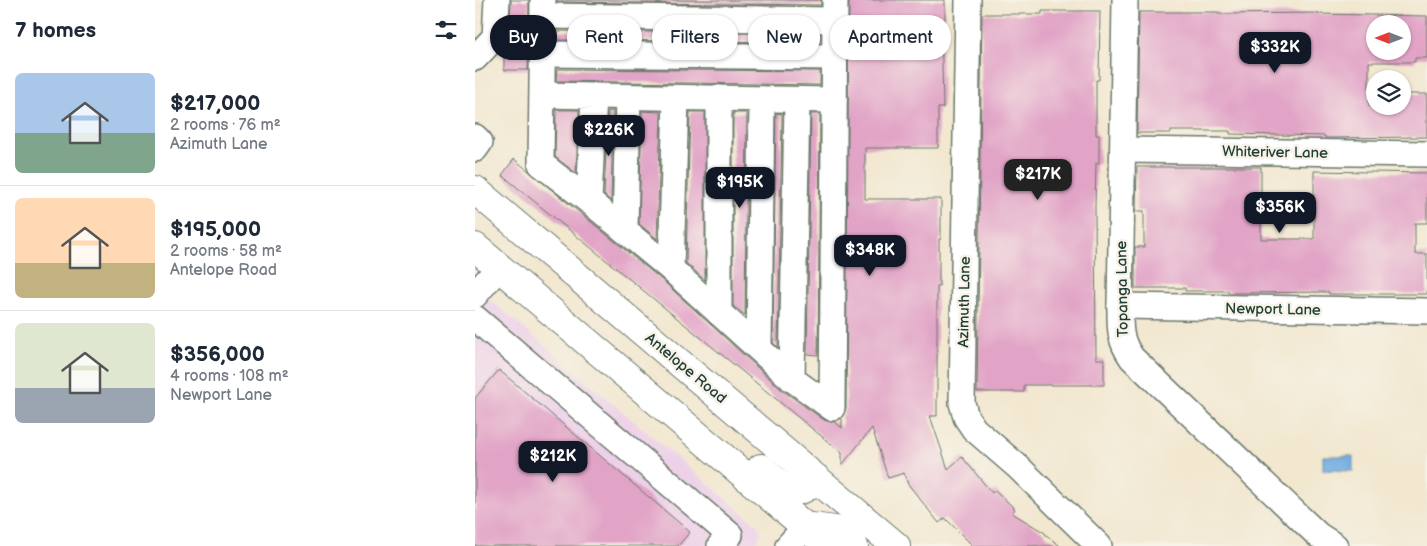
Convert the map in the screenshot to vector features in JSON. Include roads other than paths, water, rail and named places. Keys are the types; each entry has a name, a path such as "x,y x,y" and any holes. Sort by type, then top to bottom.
{"main road":[{"name":"Antelope Road","path":"475,190 896,546"},
{"path":"475,246 666,409 797,536 828,546"},
{"path":"666,409 697,415 785,486 793,490 803,490 816,478"},
{"path":"797,536 835,530 854,546"}],"street":[{"path":"475,58 495,37 497,0"},
{"name":"Azimuth Lane","path":"968,0 962,403 966,417 974,429 1018,467 1099,546"},
{"name":"Topanga Lane","path":"1125,0 1120,306 1120,332 1124,346 1132,358 1320,542"},
{"path":"543,8 835,10"},
{"path":"557,54 830,57"},
{"path":"543,60 541,164 625,229 792,379 832,408 834,60"},
{"path":"542,95 834,100"},
{"path":"589,200 593,96"},
{"path":"625,229 628,97"},
{"path":"671,269 676,98"},
{"path":"719,98 719,312"},
{"path":"759,348 762,99"},
{"path":"792,379 797,100"},
{"path":"475,136 480,142 475,149"},
{"name":"Whiteriver Lane","path":"1123,150 1427,154"},
{"path":"475,295 499,267"},
{"name":"Newport Lane","path":"1120,306 1427,311"},
{"path":"475,318 730,535 720,546"}],"water":[{"path":"1323,456 1353,456 1353,471 1323,470"}]}
